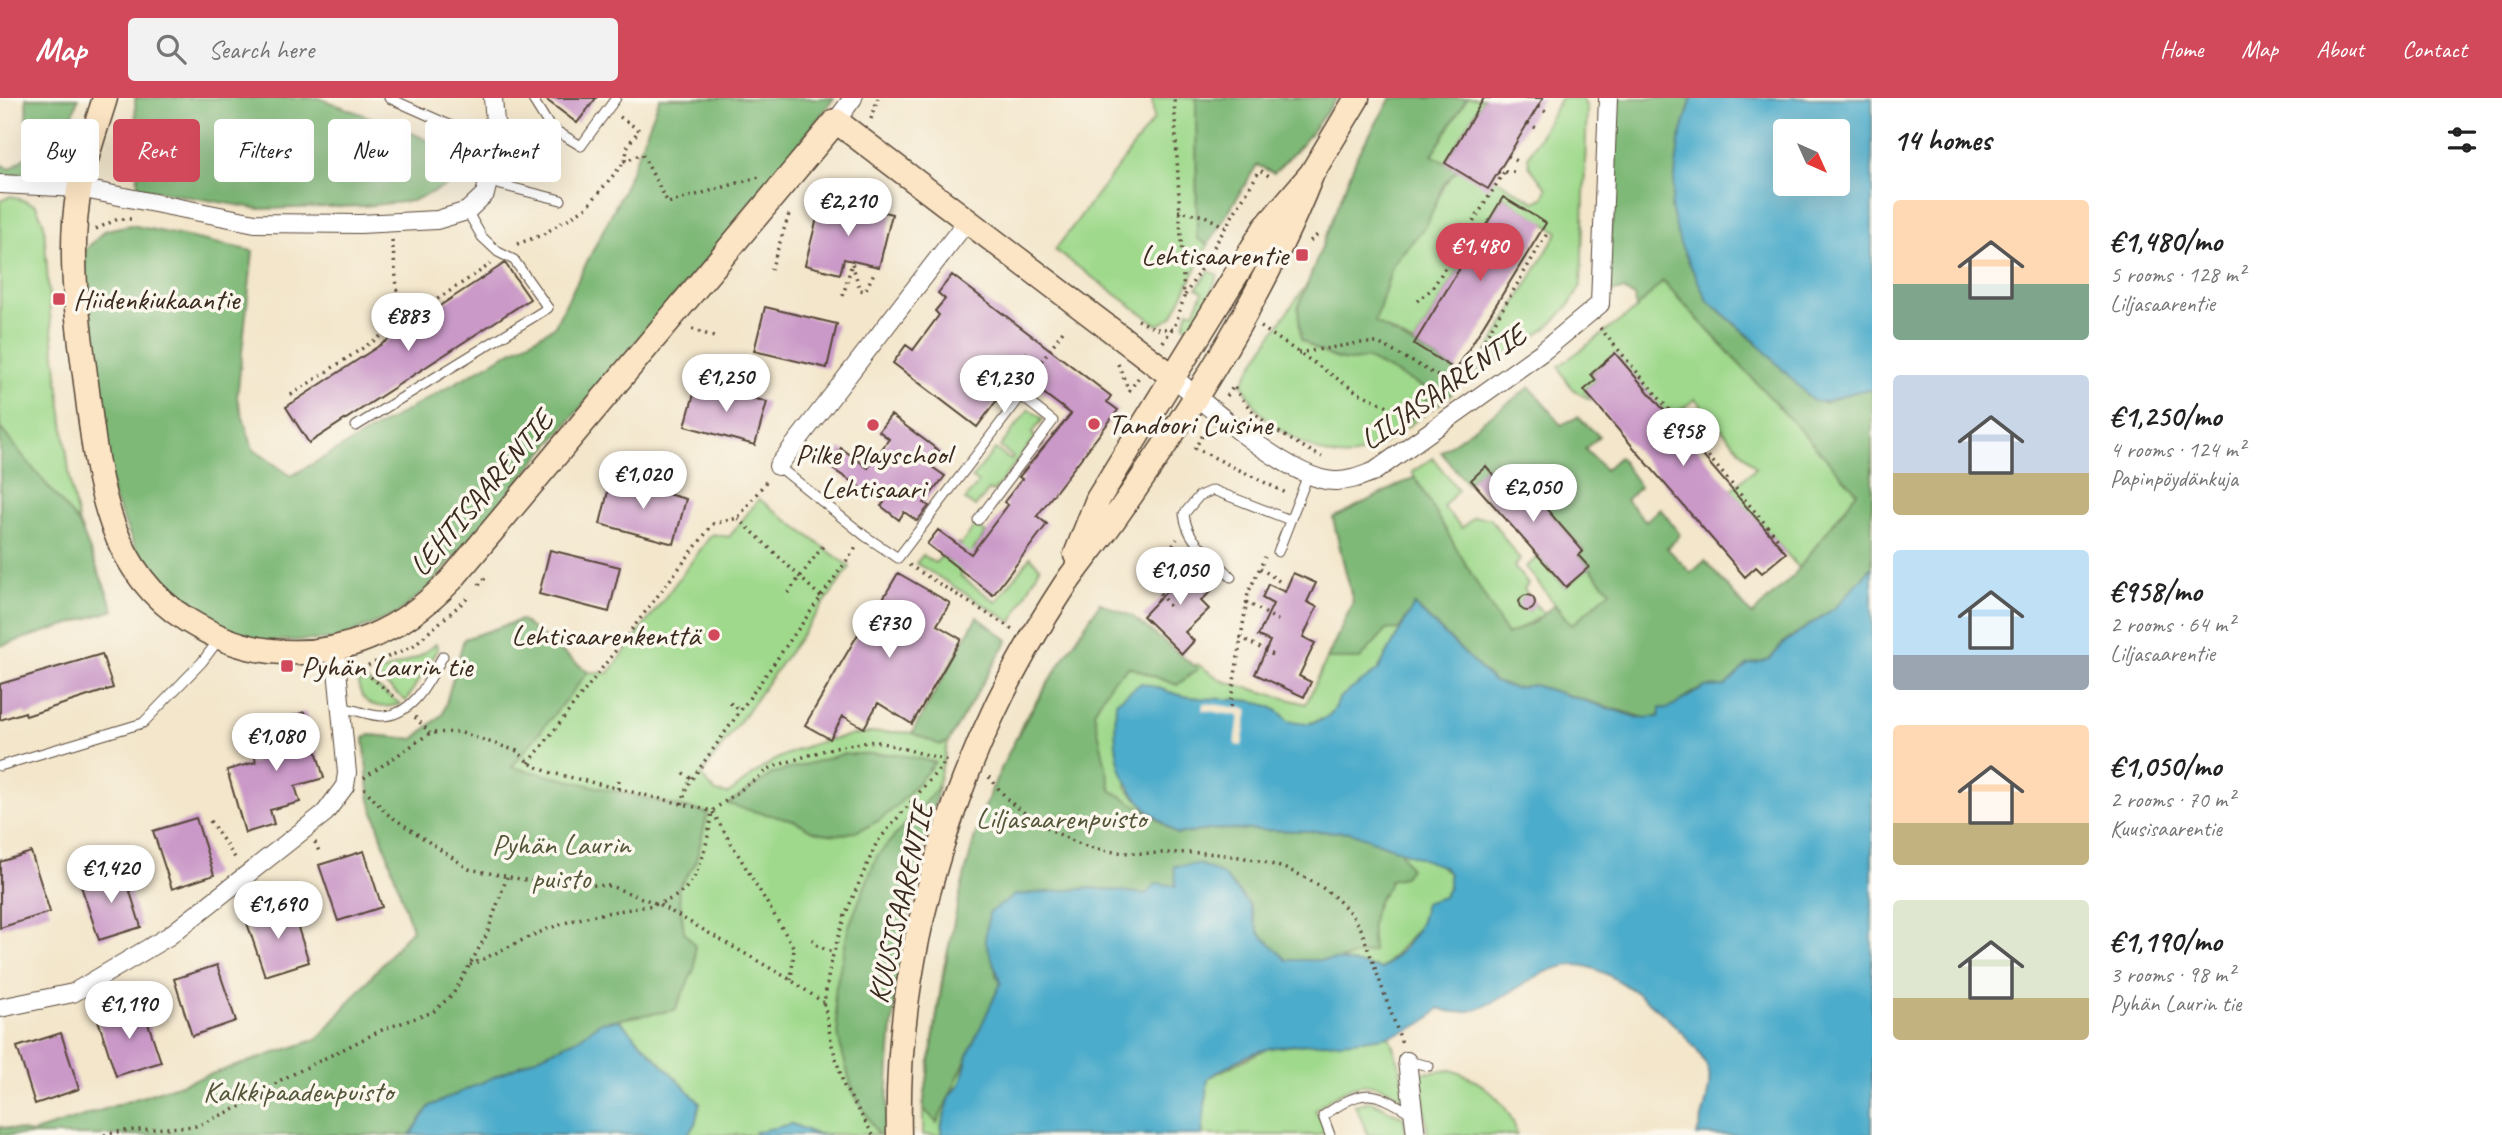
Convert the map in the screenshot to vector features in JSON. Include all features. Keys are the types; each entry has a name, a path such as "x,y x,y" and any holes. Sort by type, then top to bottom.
{"street":[{"name":"LEHTISAARENTIE","path":"105,98 79,188 75,224 77,314 99,484 109,519 120,548 136,575 177,614 220,638 250,649 281,652 335,649 393,628 414,616 451,580 836,121"},
{"path":"493,98 495,119"},
{"path":"853,98 836,121 1173,377"},
{"name":"KUUSISAARENTIE","path":"899,1135 902,1029 918,935 940,846 967,767 1032,640 1065,585 1120,511 1195,395 1285,240 1312,173 1357,98"},
{"path":"1589,315 1600,303 1608,98"},
{"name":"KUUSISAARENTIE","path":"1065,585 1098,499 1265,228 1312,173"},
{"path":"0,184 79,188 254,223 437,220 467,211 485,194 489,182"},
{"path":"778,466 967,221"},
{"name":"LILJASAARENTIE","path":"1173,377 1232,425 1308,475 1332,481 1352,480 1375,471 1542,352 1589,315"},
{"path":"0,1008 73,993 98,981 169,936 325,813 345,786 347,750 335,649"},
{"path":"1404,1052 1416,1135"}],"lane":[{"path":"389,98 436,119"},
{"path":"532,98 550,127 581,146 616,98"},
{"path":"489,182 561,200"},
{"path":"356,426 548,308 514,260 498,252 482,237 467,211"},
{"path":"778,466 865,536 898,558 1021,396 1053,421 978,520"},
{"path":"1273,550 1290,520 1308,475"},
{"path":"1231,577 1219,562 1187,533 1184,514 1191,502 1213,490 1290,520"},
{"path":"0,766 144,723 202,662 220,638"},
{"path":"342,708 380,716 399,713 416,699 443,656"},
{"path":"1404,1052 1429,1066"},
{"path":"1330,1135 1323,1116 1353,1095 1372,1093 1389,1099 1414,1115"}],"path":[{"path":"1174,98 1184,297"},
{"path":"1538,107 1546,112"},
{"path":"608,108 639,130 628,145 625,161 642,154 668,203 766,175"},
{"path":"1528,123 1536,128"},
{"path":"1508,156 1516,161"},
{"path":"1176,323 1184,297 1260,170 1269,176"},
{"path":"1498,172 1514,172"},
{"path":"1417,301 1432,289 1504,172"},
{"path":"1178,211 1205,216 1225,228"},
{"path":"771,270 789,212"},
{"path":"391,222 401,325"},
{"path":"1464,390 1472,360 1548,232"},
{"path":"1310,241 1320,233"},
{"path":"1529,251 1535,254"},
{"path":"291,395 494,262 498,252"},
{"path":"843,296 852,263 860,290 865,291 875,271"},
{"path":"1203,263 1213,268"},
{"path":"1508,285 1515,289"},
{"path":"1589,315 1779,540"},
{"path":"1485,323 1492,327"},
{"path":"1026,382 1065,328"},
{"path":"692,329 717,338"},
{"path":"1265,329 1357,392 1422,422 1410,429"},
{"path":"1298,353 1360,343 1378,343 1464,390"},
{"path":"1025,353 1044,367"},
{"path":"1465,356 1472,360"},
{"path":"1453,398 1475,382"},
{"path":"1234,386 1243,403 1259,416 1293,442 1328,460"},
{"path":"530,763 713,524 738,518 778,466"},
{"path":"738,518 823,599"},
{"path":"1187,533 1182,553 1183,566 1187,573"},
{"path":"1169,606 1154,585 1167,549 1187,533"},
{"path":"682,804 692,779 823,599 865,536"},
{"path":"788,593 823,546"},
{"path":"1230,707 1246,603 1260,568 1273,550"},
{"path":"898,558 962,600 1032,640"},
{"path":"1260,568 1282,583"},
{"path":"1246,603 1279,621"},
{"path":"1240,637 1277,657"},
{"path":"730,704 741,711"},
{"path":"790,980 794,948 712,811 548,772 530,763 517,751 459,732 430,733 360,781 386,813 469,869 536,882 610,886 658,904 790,980 824,1003"},
{"path":"470,965 568,922 658,904 681,894 699,872 708,846 712,811 772,767 835,747 875,741 948,760 877,842 845,915 834,953 824,1003 844,1086 873,1135"},
{"path":"683,773 692,779"},
{"path":"983,788 988,776 1016,807 1078,843 1122,852 1204,853 1292,870 1333,895 1351,913 1361,929 1404,1052"},
{"path":"618,789 619,779"},
{"path":"210,821 246,873"},
{"path":"104,1135 122,1131 196,1126 240,1107 281,1080 384,1029 433,1012 453,994 486,936 507,877"},
{"path":"812,939 818,946 834,953"}],"green space":[{"path":"26,98 78,98 72,119 27,119"},
{"path":"135,98 319,98 374,119 328,119 328,182 411,182 411,133 425,139 425,182 451,182 412,201 363,206 260,209 138,188 138,182 200,182 200,119 136,119"},
{"path":"660,98 834,98 758,198 429,587 397,614 335,640 255,641 198,614 165,587 139,556 112,494 87,315 85,250 106,230 131,225 253,251 237,398 253,449 291,476 554,327 623,191"},
{"path":"1152,98 1196,98 1197,238 1208,245 1172,317 1158,325 1055,250 1154,119"},
{"path":"1196,98 1337,98 1303,143 1274,173 1257,165 1208,245 1197,239"},
{"path":"1391,98 1467,98 1432,155 1457,170 1444,184 1427,224 1393,264 1375,322 1456,370 1451,395 1426,413 1425,388 1366,358 1358,361 1340,360 1301,339 1298,308 1358,154"},
{"path":"1467,98 1484,98 1445,163 1432,155"},
{"path":"1561,98 1581,98 1587,107 1581,285 1563,312 1536,336 1478,375 1477,369 1558,232 1503,197 1414,344 1375,322 1393,264 1427,224 1444,184 1457,170 1494,178 1535,202 1543,198 1547,189 1529,166 1528,157"},
{"path":"1616,98 1692,98 1679,142 1707,300 1825,403 1855,390 1872,390 1872,567 1836,607 1785,641 1770,659 1747,665 1725,686 1705,687 1692,693 1652,720 1534,685 1514,688 1494,682 1415,605 1399,629 1386,630 1360,659 1327,659 1353,602 1333,518 1415,477 1507,635 1536,621 1554,605 1572,625 1610,591 1578,555 1583,550 1518,477 1513,480 1504,470 1495,477 1486,467 1467,484 1441,452 1530,387 1561,425 1578,417 1599,436 1585,449 1605,470 1619,457 1640,487 1626,500 1646,521 1660,508 1680,535 1667,548 1691,573 1705,561 1752,615 1793,576 1857,492 1663,281 1636,309 1634,297 1624,290 1610,292 1604,289 1613,206"},
{"path":"21,160 21,174 0,178 0,164 10,169"},
{"path":"11,196 36,205 44,224 50,315 71,488 79,524 114,610 0,646 0,200"},
{"path":"1209,271 1218,275 1194,332 1184,325 1188,310 1194,312 1203,292 1197,288"},
{"path":"1662,281 1858,491 1799,568 1731,490 1756,468 1695,399 1670,419 1615,354 1591,373 1596,380 1584,390 1593,400 1576,391 1561,372 1559,366 1636,309"},
{"path":"1308,283 1298,308 1366,358 1425,388 1426,413 1391,438 1362,453 1351,456 1328,454 1302,443 1267,419 1242,384"},
{"path":"1029,409 1043,419 1032,434 1035,437 993,492 989,490 975,507 965,500 978,483 972,478 995,449 1011,460 1013,457 1000,447"},
{"path":"0,428 79,524 114,610 0,646"},
{"name":"Liljasaarenpuisto","path":"1433,458 1458,490 1443,507 1462,528 1474,517 1490,518 1520,560 1514,567 1528,584 1524,589 1529,596 1520,599 1520,606 1529,611 1534,603 1544,614 1507,636 1414,605 1378,670 1326,718 1302,725 1288,721 1267,705 1184,696 1141,683 1126,787 1151,814 1309,828 1395,845 1427,858 1449,874 1449,887 1443,897 1432,903 1418,928 1382,969 1339,960 1287,961 1091,888 1015,895 1001,983 969,1052 961,1082 950,1097 941,1135 923,1135 923,1108 944,966 979,825 1024,720 1100,603 1122,628 1182,672 1197,664 1223,681 1306,704 1353,602 1333,518 1415,477 1412,472"},
{"name":"Pyhän Laurin puisto","path":"759,499 850,567 701,776 716,792 728,794 776,760 813,744 879,732 912,733 977,617 1008,640 948,742 921,855 891,1008 886,1069 887,1135 815,1134 792,1124 755,1132 755,1135 687,1135 695,1124 700,1103 619,1020 430,1106 410,1135 0,1135 0,1127 32,1133 318,1039 412,929 370,800 364,738 370,735 414,739 443,714 464,639 521,620 588,672 609,673 712,534 729,537"},
{"path":"975,525 986,533 973,550 976,553 960,576 996,602 1030,557 1040,567 1012,622 916,563 923,555 935,563 942,556 950,562 958,543 961,545"},
{"path":"1538,557 1566,587 1589,567 1611,591 1572,626 1526,567"},
{"name":"Liljasaarenpuisto","path":"1100,603 1132,616 1198,669 1177,685 1129,667 1112,681 1094,712 1111,790 1151,814 1177,834 1218,829 1350,832 1399,849 1410,868 1403,877 1390,880 1376,906 1372,925 1373,951 1339,960 1287,961 1258,932 1249,904 1223,875 1199,864 1176,886 1146,894 1091,888 1015,895 989,914 996,975 1001,983 937,1123 923,1108 952,931 978,827 1016,739 1048,683"},
{"path":"977,617 1008,640 948,742 940,745 912,733"},
{"name":"Kalkkipaadenpuisto","path":"521,620 588,672 512,767 708,813 695,864 678,888 684,931 695,946 695,967 675,1010 601,1022 578,1039 430,1106 410,1135 0,1135 0,1127 32,1133 318,1039 412,929 370,800 364,738 370,735 414,739 443,714 464,639"},
{"path":"436,644 438,648 406,701 374,675 418,657"},
{"path":"358,682 369,682 401,704 385,707 372,705 363,697"},
{"path":"843,754 895,754 935,762 911,791 883,817 850,833 831,834 811,830 792,820 728,804 772,774"},
{"path":"939,786 901,959 890,1045 887,1135 878,1135 853,1092 839,1040 834,996 849,926 877,856"},
{"path":"1389,1036 1399,1063 1406,1100 1380,1087 1359,1086 1338,1094 1315,1110 1328,1131 1316,1135 1202,1135 1208,1078 1268,1048"},
{"path":"1451,1070 1473,1079 1493,1094 1508,1113 1517,1135 1428,1135 1420,1077 1424,1073"},
{"path":"1371,1101 1404,1118 1406,1135 1368,1135 1355,1105"}],"water":[{"path":"1692,98 1872,98 1872,390 1855,392 1828,401 1813,401 1753,339 1707,300 1680,244 1671,208 1679,142"},
{"path":"1872,567 1872,1135 1697,1135 1710,1079 1702,1058 1690,1041 1673,1023 1632,990 1592,968 1576,965 1540,975 1490,1004 1474,1010 1457,1012 1439,1008 1425,1021 1406,1031 1385,1037 1290,1045 1246,1056 1208,1078 1202,1135 941,1135 950,1097 961,1082 969,1052 1001,983 985,940 989,913 1015,895 1091,888 1146,894 1157,883 1176,886 1174,866 1199,864 1223,875 1249,904 1258,932 1287,960 1339,960 1382,969 1404,948 1416,930 1424,912 1424,903 1443,897 1449,887 1449,874 1444,867 1350,832 1219,829 1177,834 1132,792 1119,763 1115,726 1116,702 1141,683 1184,696 1267,705 1288,721 1296,723 1319,721 1331,713 1339,698 1378,670 1414,605 1494,682 1514,688 1534,685 1639,718 1659,717 1660,708 1667,709 1705,687 1725,686 1747,665 1770,659 1785,642 1836,607"},
{"path":"619,1020 700,1103 695,1124 687,1135 410,1135 430,1106 578,1039 601,1022"},
{"path":"792,1124 815,1134 829,1135 755,1135 755,1132"}],"pier":[{"path":"1204,703 1248,709 1242,746 1235,745 1239,716 1202,710"}],"building":[{"path":"544,98 596,98 577,123"},
{"path":"1484,98 1543,98 1488,189 1445,163"},
{"path":"1503,197 1546,223 1456,370 1414,344"},
{"path":"821,203 856,213 858,206 892,214 879,267 844,259 840,274 805,265"},
{"path":"505,263 530,299 309,443 286,407"},
{"path":"952,275 1111,396 1107,402 1118,410 1037,516 1047,524 993,595 927,544 938,530 971,554 1008,505 1004,502 1022,479 1019,477 1071,414 1017,373 977,427 893,363 906,345 913,350 939,315 935,311 945,299 938,293"},
{"path":"765,307 837,324 827,368 754,351"},
{"path":"1615,353 1786,553 1762,573 1756,567 1745,577 1584,390 1596,380 1591,374"},
{"path":"697,383 767,402 755,445 685,426"},
{"name":"Pilke Playschool Lehtisaari","path":"891,415 942,453 932,467 945,476 924,503 929,506 917,521 904,512 899,520 881,506 884,503 828,466 841,448 868,468 889,439 879,431"},
{"path":"1486,466 1495,477 1504,469 1513,480 1518,476 1583,551 1578,555 1589,567 1566,587 1471,480"},
{"path":"611,479 686,499 674,544 600,524"},
{"path":"550,550 620,567 609,612 539,594"},
{"path":"1198,568 1216,586 1201,601 1209,609 1185,632 1194,641 1182,654 1143,616 1168,590 1159,582 1171,570 1183,583"},
{"path":"898,573 950,603 937,625 961,639 912,724 878,703 864,728 843,716 830,739 805,725 875,605 878,607"},
{"path":"1293,573 1316,583 1307,602 1317,607 1303,637 1315,643 1299,676 1311,682 1304,697 1255,674 1270,641 1258,636 1273,604 1262,598 1268,584 1285,592"},
{"path":"1524,595 1530,595 1535,603 1533,609 1524,611 1519,606 1519,600"},
{"path":"102,654 113,688 26,716 25,712 0,720 0,684"},
{"path":"305,712 324,778 295,786 300,802 270,810 274,824 245,833 227,770 256,762 252,744 281,735 277,721"},
{"path":"196,818 214,875 172,889 153,831"},
{"path":"364,851 382,907 338,921 319,865"},
{"path":"31,852 50,912 0,928 0,862"},
{"path":"123,869 141,927 99,940 80,883"},
{"path":"291,906 309,962 265,976 246,920"},
{"path":"217,965 236,1021 192,1036 174,979"},
{"path":"142,1005 161,1062 116,1076 98,1020"},
{"path":"61,1033 79,1089 35,1104 17,1047"}],"place":[{"name":"Lehtisaarentie","path":"1302,255"},
{"name":"Hiidenkiukaantie","path":"59,299"},
{"name":"Tandoori Cuisine","path":"1094,424"},
{"name":"Pilke Playschool Lehtisaari","path":"873,425"},
{"name":"Lehtisaarenkenttä","path":"714,635"},
{"name":"Pyhän Laurin tie","path":"287,666"}]}
